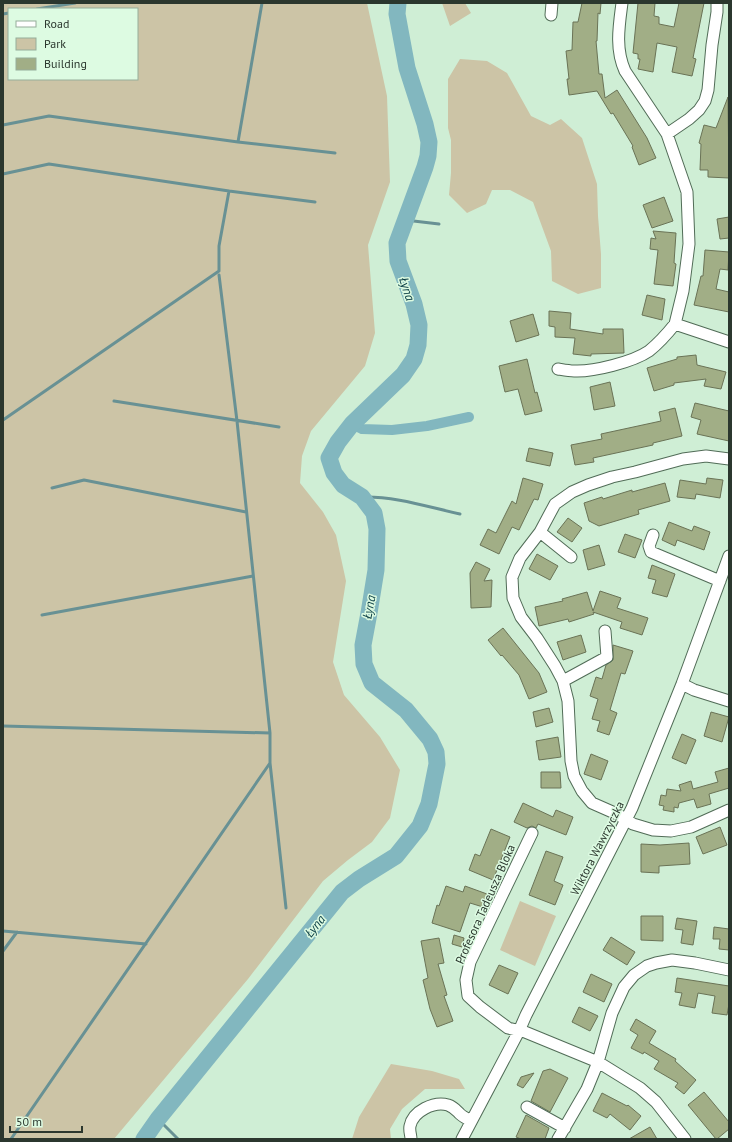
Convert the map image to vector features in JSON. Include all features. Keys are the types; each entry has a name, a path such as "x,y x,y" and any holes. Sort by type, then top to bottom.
{"street":[{"path":"551,14 552,3"},
{"path":"558,369 585,371 609,366 637,357 648,351 659,343 675,324 684,291 689,244 687,192 667,134 625,71 620,61 618,48 622,3"},
{"path":"667,134 689,119 699,110 705,101 708,90 717,3"},
{"path":"675,324 729,342"},
{"path":"729,459 706,456 683,459 612,477 572,492 555,504 540,532 520,558 512,577 512,598 521,617 555,666 562,681 568,701 571,761 574,776 582,791 592,803 617,814 626,820 653,830 671,831 691,827 729,810"},
{"path":"540,532 571,557"},
{"path":"653,535 648,546 650,552 720,581"},
{"name":"Wiktora Wawrzyczka","path":"462,1139 492,1084 632,808 682,684 729,556"},
{"path":"562,681 607,657 605,631"},
{"path":"682,684 694,690 729,701"},
{"name":"Profesora Tadeusza Bloka","path":"532,833 470,962 466,980 468,996 508,1028 525,1032 598,1062 640,1088 656,1102 684,1139"},
{"path":"558,1139 587,1089 598,1062 612,1013 624,987 634,975 647,966 672,960 729,970"},
{"path":"411,1139 410,1130 412,1122 424,1108 433,1105 450,1105 471,1122"},
{"path":"527,1107 565,1128"}],"green space":[{"path":"3,3 367,3 387,96 390,182 368,245 375,333 365,366 311,431 302,456 300,483 323,512 336,535 346,581 333,662 344,695 380,737 400,770 390,818 372,842 323,881 248,979 114,1139 3,1139"},
{"path":"442,3 465,3 471,13 450,26"},
{"path":"460,59 487,61 507,73 531,116 550,125 561,119 582,138 597,184 601,254 601,288 578,294 552,281 551,251 533,202 510,190 492,190 486,204 467,213 449,195 451,140 448,128 448,79"},
{"path":"520,901 556,916 535,966 500,950"},
{"path":"391,1064 432,1071 459,1079 465,1089 425,1089 402,1109 390,1129 391,1139 352,1139 359,1117"}],"building":[{"path":"582,3 601,3 600,14 598,13 596,41 599,74 602,74 605,98 617,90 647,138 656,158 639,165 632,147 633,146 613,113 611,114 597,91 569,95 566,51 572,50 573,22 578,22"},
{"path":"638,3 655,3 654,16 659,17 659,24 674,27 679,3 704,3 693,58 696,59 692,76 672,72 677,47 657,43 653,72 638,69 640,59 638,59 638,54 633,53"},
{"path":"728,97 729,178 708,177 708,170 700,170 701,144 699,143 704,125 716,128"},
{"path":"664,197 673,221 652,228 643,205"},
{"path":"729,217 729,238 720,239 717,219"},
{"path":"653,231 676,233 674,263 676,264 673,286 654,284 658,250 650,249 651,238 656,239"},
{"path":"705,250 729,252 728,270 720,269 716,289 729,292 729,312 694,305 701,276 703,276"},
{"path":"647,295 665,299 662,320 642,315"},
{"path":"549,311 571,313 570,329 603,334 603,329 623,329 624,353 591,354 591,356 573,354 575,338 555,337 555,327 549,326"},
{"path":"533,314 539,335 516,342 510,321"},
{"path":"696,355 697,365 726,372 721,389 704,386 706,379 674,383 674,385 654,391 647,368 677,359 677,357"},
{"path":"527,359 535,393 537,392 542,411 525,415 518,389 505,392 499,366"},
{"path":"610,382 615,406 594,410 590,387"},
{"path":"695,403 729,411 729,441 697,434 701,420 691,417"},
{"path":"675,408 682,436 653,443 653,445 593,458 594,462 575,465 571,445 602,439 601,434 661,421 659,412"},
{"path":"529,448 553,453 550,466 526,461"},
{"path":"523,478 543,484 538,500 534,499 519,530 512,527 499,554 480,545 488,529 496,533 512,501 516,504"},
{"path":"707,478 723,480 720,498 696,494 695,499 677,497 680,480 706,484"},
{"path":"665,483 670,501 638,510 639,514 599,526 589,521 584,503 602,497 603,499 632,490 632,492"},
{"path":"568,518 582,528 572,542 557,532"},
{"path":"669,522 692,531 694,526 710,532 704,550 677,540 675,546 662,540"},
{"path":"625,534 642,540 635,558 618,552"},
{"path":"599,545 605,565 588,570 583,550"},
{"path":"537,554 558,566 550,580 529,569"},
{"path":"476,562 490,569 484,581 492,580 491,607 471,608 470,573"},
{"path":"652,565 675,574 667,597 652,593 656,580 648,578"},
{"path":"600,591 621,598 617,608 648,618 642,635 620,628 622,622 593,612 594,614 569,622 568,619 539,626 535,607 563,601 562,599 587,592 593,611"},
{"path":"503,628 539,673 547,692 529,699 519,675 488,640"},
{"path":"581,635 586,652 563,660 557,642"},
{"path":"613,645 633,651 625,674 621,673 610,710 617,713 609,735 597,731 600,721 592,719 598,699 590,696 596,677 602,679 606,665 613,660"},
{"path":"549,708 553,722 536,727 533,712"},
{"path":"711,712 729,717 722,742 704,736"},
{"path":"682,734 696,740 686,764 672,758"},
{"path":"558,737 561,757 539,760 536,741"},
{"path":"591,754 608,761 601,780 584,774"},
{"path":"729,768 729,788 709,794 711,804 697,808 694,799 679,803 678,808 674,807 674,812 663,810 664,806 659,805 661,795 666,796 667,789 681,791 679,785 691,781 693,789 718,782 715,772"},
{"path":"541,772 560,772 561,788 541,788"},
{"path":"523,803 553,817 556,810 573,817 566,835 538,824 536,828 532,826 527,828 514,822"},
{"path":"720,827 727,845 703,854 696,837"},
{"path":"491,829 510,837 493,880 469,870 475,854 480,856"},
{"path":"689,843 690,864 659,866 659,873 641,872 641,844 660,845"},
{"path":"546,851 563,857 554,881 563,885 555,905 529,895"},
{"path":"446,886 463,892 465,886 487,894 483,907 470,903 460,932 432,923 437,905 439,906"},
{"path":"641,916 663,916 663,941 641,940"},
{"path":"677,918 697,921 693,945 681,943 683,930 675,929"},
{"path":"714,927 729,929 729,950 719,949 720,939 713,939"},
{"path":"454,935 464,938 462,947 452,944"},
{"path":"611,937 635,952 627,965 603,950"},
{"path":"439,938 444,963 438,964 447,995 444,996 453,1021 437,1027 430,1009 423,980 428,978 421,941"},
{"path":"499,965 518,973 508,994 489,985"},
{"path":"591,974 612,984 604,1002 583,992"},
{"path":"677,978 729,986 729,1004 727,1015 712,1013 715,996 698,993 695,1008 679,1005 682,993 675,992"},
{"path":"579,1007 598,1016 590,1031 572,1022"},
{"path":"636,1019 656,1031 649,1043 676,1059 675,1061 696,1080 684,1094 675,1087 678,1083 654,1069 659,1061 644,1052 643,1054 631,1048 638,1035 630,1030"},
{"path":"550,1069 568,1078 550,1112 531,1101 543,1071"},
{"path":"534,1073 523,1088 517,1085 521,1077"},
{"path":"704,1092 729,1122 729,1129 717,1139 688,1105"},
{"path":"602,1093 627,1106 628,1105 641,1116 630,1130 610,1114 607,1118 593,1111"},
{"path":"526,1115 549,1128 545,1139 521,1139 516,1137"},
{"path":"650,1127 657,1139 629,1139"}],"waterway":[{"path":"43,8 75,3"},
{"path":"3,125 49,116 238,142 262,3"},
{"name":"Łyna","path":"144,1139 158,1119 342,892 359,879 396,856 420,826 429,804 437,764 436,752 430,739 406,710 372,683 364,664 363,645 376,570 377,529 374,513 362,497 343,485 334,473 329,458 338,442 352,424 403,375 414,359 418,345 419,325 414,304 398,261 397,243 425,167 428,156 429,142 425,124 407,68 397,14 398,3"},
{"path":"3,14 8,13"},
{"path":"238,142 335,153"},
{"path":"3,174 49,164 229,191 315,202"},
{"path":"3,420 219,271 219,246 229,191"},
{"path":"405,220 439,224"},
{"path":"11,1139 270,763 270,733 237,421 219,275"},
{"path":"114,401 279,427"},
{"path":"352,424 362,429 392,430 427,426 469,417"},
{"path":"52,488 84,480 246,512"},
{"path":"362,497 399,500 460,514"},
{"path":"42,615 253,576"},
{"path":"3,726 270,733"},
{"path":"270,763 286,908"},
{"path":"3,931 146,944"},
{"path":"3,951 17,932"},
{"path":"158,1119 178,1139"}]}
